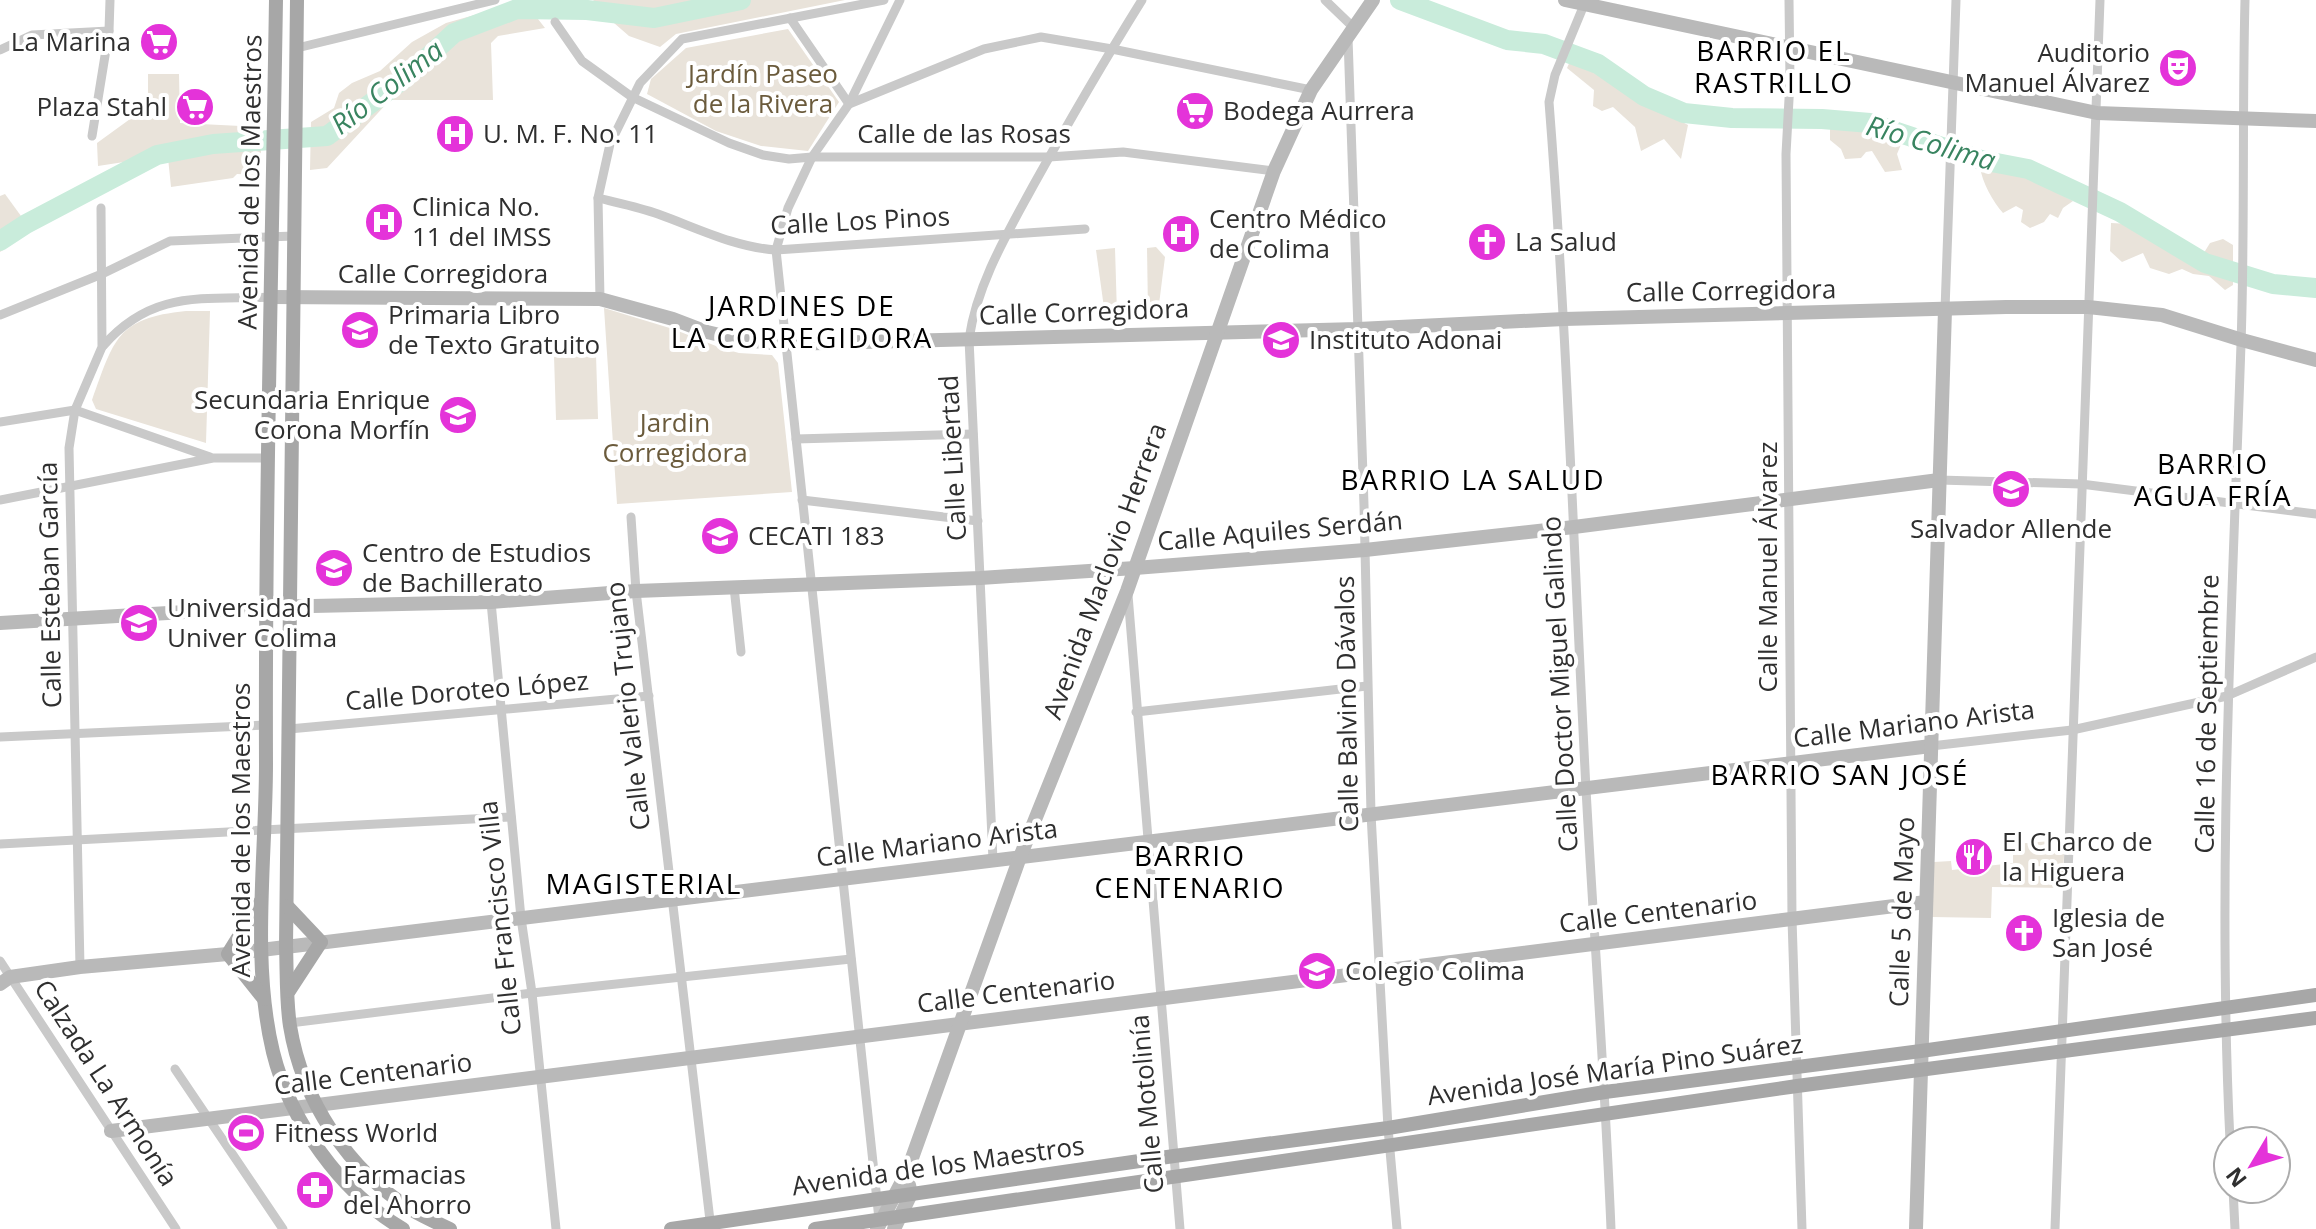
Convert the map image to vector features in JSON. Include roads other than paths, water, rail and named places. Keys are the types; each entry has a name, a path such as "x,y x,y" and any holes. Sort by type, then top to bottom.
{"main road":[{"name":"Avenida de los Maestros","path":"276,0 268,458 266,830 261,900 264,999 272,1049 294,1108 326,1159 367,1202 403,1229"},
{"name":"Avenida de los Maestros","path":"297,0 286,946 290,1023 301,1074 316,1105 342,1145 383,1189 413,1211 450,1229"},
{"path":"261,900 228,954 264,999"},
{"path":"287,906 321,942 288,992"},
{"name":"Avenida José María Pino Suárez","path":"1174,1156 1388,1128 1605,1092 2316,995"},
{"name":"Avenida José María Pino Suárez","path":"1176,1175 1390,1147 1797,1086 2316,1018"},
{"name":"Avenida de los Maestros","path":"710,1226 1174,1156"},
{"name":"Avenida de los Maestros","path":"815,1229 883,1224 902,1215 1176,1175"},
{"path":"671,1229 710,1226"}],"street":[{"path":"92,136 109,31 110,0"},
{"path":"297,48 495,0"},
{"path":"600,299 598,198 610,144 640,83 682,39 884,0"},
{"path":"883,1224 877,1199 859,1036 776,250 788,208 812,157 849,104 900,0"},
{"name":"Calle Libertad","path":"993,860 969,339 987,278 1006,236 1142,0"},
{"path":"1325,0 1353,26"},
{"name":"Avenida Maclovio Herrera","path":"903,1195 907,1172 1020,857 1127,591 1274,171 1311,90 1373,0"},
{"path":"1565,0 1586,2 2097,113 2316,121"},
{"name":"Calle Manuel Álvarez","path":"1789,0 1790,81 1786,154 1792,919 1802,1229"},
{"path":"1945,310 1956,0"},
{"path":"2055,1229 2100,0"},
{"path":"2242,119 2245,0"},
{"name":"Calle Doctor Miguel Galindo","path":"1586,2 1555,75 1549,102 1564,319 1611,1229"},
{"path":"790,18 849,104"},
{"name":"Calle de las Rosas","path":"555,22 582,61 632,97 729,143 763,155 789,159 1049,157 1123,152 1274,171"},
{"name":"Calle Balvino Dávalos","path":"1353,26 1371,814 1388,1128 1397,1229"},
{"path":"0,50 32,35 109,31"},
{"path":"849,104 984,49 1041,37 1311,90"},
{"name":"Calle 16 de Septiembre","path":"2229,1125 2225,1030 2227,696 2242,340 2242,119"},
{"name":"Calle Los Pinos","path":"598,198 655,213 755,248 776,250 1085,229"},
{"name":"Calle Esteban García","path":"80,967 69,448 75,410 102,347 101,208"},
{"path":"0,315 102,274 170,241 294,236"},
{"name":"Calle Corregidora","path":"102,347 130,319 160,305 179,301 272,297 600,299 673,319 707,332 741,340 786,344 1358,329 1564,319 2088,307 2162,315 2316,360"},
{"name":"Calle 5 de Mayo","path":"1916,1229 1945,310"},
{"path":"0,422 75,410 213,458"},
{"path":"796,439 973,434"},
{"path":"0,500 213,458 268,458"},
{"name":"Calle Aquiles Serdán","path":"0,623 268,607 491,602 636,591 980,578 1135,568 1365,550 1789,501 1939,480 2081,484 2316,514"},
{"path":"802,500 978,521"},
{"name":"Calle Valerio Trujano","path":"631,517 636,591 710,1226"},
{"path":"734,587 741,652"},
{"name":"Calle Motolinía","path":"1127,591 1180,1229"},
{"name":"Calle Francisco Villa","path":"491,602 521,918 532,993 556,1229"},
{"name":"Calle Mariano Arista","path":"5,981 80,967 228,954 2072,730 2227,696 2316,657"},
{"path":"1136,712 1367,686"},
{"name":"Calle Doroteo López","path":"289,729 649,696"},
{"path":"0,737 266,725"},
{"path":"0,844 511,817"},
{"name":"Calle Centenario","path":"111,1131 1926,902"},
{"path":"290,1023 851,959"},
{"name":"Calzada La Armonía","path":"0,961 5,981 176,1229"},
{"path":"175,1069 283,1229"},
{"path":"883,1224 903,1195"},
{"path":"902,1215 903,1195"},
{"path":"2234,1205 2235,1229"}],"waterway":[{"name":"Río Colima","path":"0,241 26,224 157,155 213,144 327,136 405,78 454,33 517,9 587,10 654,18 741,0"},
{"name":"Río Colima","path":"1400,0 1507,40 1544,44 1598,64 1644,96 1684,113 1732,118 1870,123 1981,160 2028,169 2120,212 2205,263 2273,284 2316,288"}],"place":[{"name":"La Marina","path":"159,42"},
{"name":"Auditorio Manuel Álvarez","path":"2178,68"},
{"name":"Plaza Stahl","path":"195,107"},
{"name":"Bodega Aurrera","path":"1195,111"},
{"name":"U. M. F. No. 11","path":"455,134"},
{"name":"Clinica No. 11 del IMSS","path":"384,222"},
{"name":"Centro Médico de Colima","path":"1181,234"},
{"name":"La Salud","path":"1487,242"},
{"name":"Primaria Libro de Texto Gratuito","path":"360,330"},
{"name":"Instituto Adonai","path":"1281,340"},
{"name":"Secundaria Enrique Corona Morfín","path":"458,415"},
{"name":"Salvador Allende","path":"2011,489"},
{"name":"CECATI 183","path":"720,536"},
{"name":"Centro de Estudios de Bachillerato","path":"334,568"},
{"name":"Universidad Univer Colima","path":"139,623"},
{"name":"El Charco de la Higuera","path":"1974,857"},
{"name":"Iglesia de San José","path":"2024,933"},
{"name":"Colegio Colima","path":"1317,971"},
{"name":"Fitness World","path":"246,1133"},
{"name":"Farmacias del Ahorro","path":"315,1190"}],"district":[{"name":"BARRIO EL RASTRILLO","path":"1774,67"},
{"name":"JARDINES DE LA CORREGIDORA","path":"802,322"},
{"name":"BARRIO LA SALUD","path":"1473,480"},
{"name":"BARRIO AGUA FRÍA","path":"2213,480"},
{"name":"BARRIO SAN JOSÉ","path":"1840,775"},
{"name":"BARRIO CENTENARIO","path":"1190,872"},
{"name":"MAGISTERIAL","path":"644,884"}],"park label":[{"name":"Jardín Paseo de la Rivera","path":"763,89"},
{"name":"Jardin Corregidora","path":"675,438"}]}
